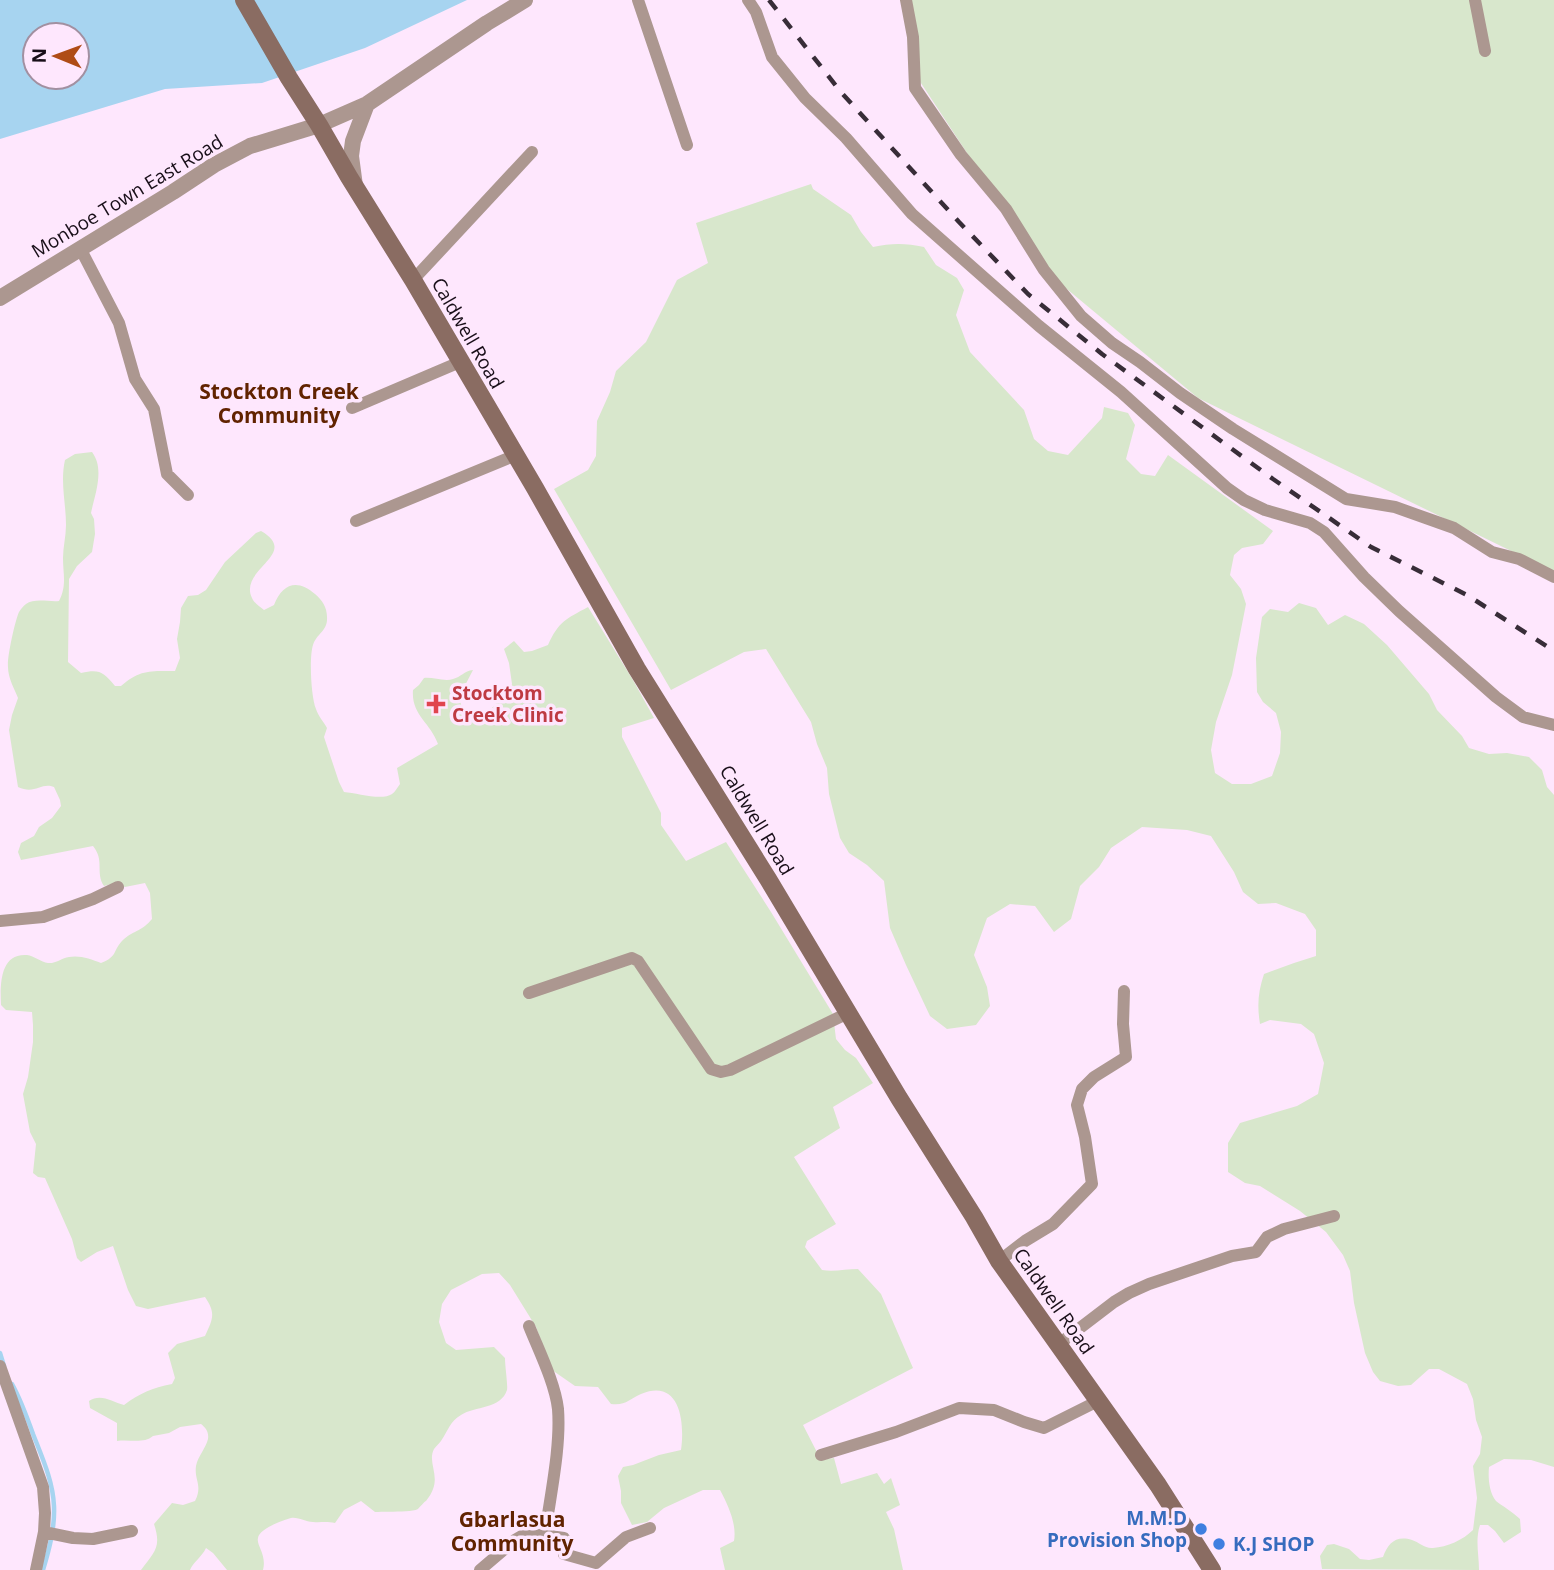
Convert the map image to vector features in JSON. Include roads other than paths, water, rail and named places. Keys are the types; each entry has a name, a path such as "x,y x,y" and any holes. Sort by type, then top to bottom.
{"main road":[{"name":"Caldwell Road","path":"244,0 516,455 637,669 754,856 999,1261 1158,1485 1212,1570"}],"street":[{"name":"Monboe Town East Road","path":"0,298 214,165 250,146 319,125 367,104 525,0"},
{"path":"638,0 687,145"},
{"path":"748,0 756,12 772,57 805,98 846,138 921,223 1029,317 1122,392 1227,488 1265,510 1310,523 1324,532 1391,604 1496,697 1523,717 1554,725"},
{"path":"906,0 913,37 915,88 961,155 1006,209 1044,270 1081,316 1112,343 1180,393 1346,499 1395,507 1454,528 1492,552 1519,559 1554,577"},
{"path":"1475,0 1485,51"},
{"path":"355,187 351,156 353,141 367,104"},
{"path":"413,280 532,152"},
{"path":"80,248 119,323 135,379 154,409 167,474 188,495"},
{"path":"352,408 460,362"},
{"path":"356,521 516,455"},
{"path":"0,920 43,917 118,887"},
{"path":"529,993 632,958 638,961 711,1069 722,1072 848,1013"},
{"path":"999,1261 1053,1224 1092,1184 1086,1137 1077,1105 1082,1089 1094,1077 1126,1057 1124,991"},
{"path":"1059,1344 1129,1293 1232,1256 1256,1252 1267,1237 1275,1233 1334,1216"},
{"path":"529,1326 548,1372 558,1408 557,1441 545,1535"},
{"path":"0,1366 43,1487 44,1532 36,1570"},
{"path":"821,1455 896,1432 959,1408 994,1410 1044,1428 1098,1401"},
{"path":"480,1570 527,1534 564,1538 564,1553 596,1563 626,1537 650,1528"},
{"path":"44,1532 93,1539 132,1531"}],"water":[{"path":"0,0 467,0 365,48 262,83 165,89 0,139"}],"waterway":[{"path":"0,1353 4,1366"},
{"path":"12,1384 43,1460 53,1497 53,1531 43,1570"}],"railway":[{"path":"769,0 840,91 1028,294 1102,354 1371,547 1467,595 1554,651"}],"place":[{"name":"Stocktom Creek Clinic","path":"436,704"},
{"name":"M.M.D Provision Shop","path":"1201,1529"},
{"name":"K.J SHOP","path":"1219,1544"}],"district":[{"name":"Stockton Creek Community","path":"279,403"},
{"name":"Gbarlasua Community","path":"512,1531"}]}
